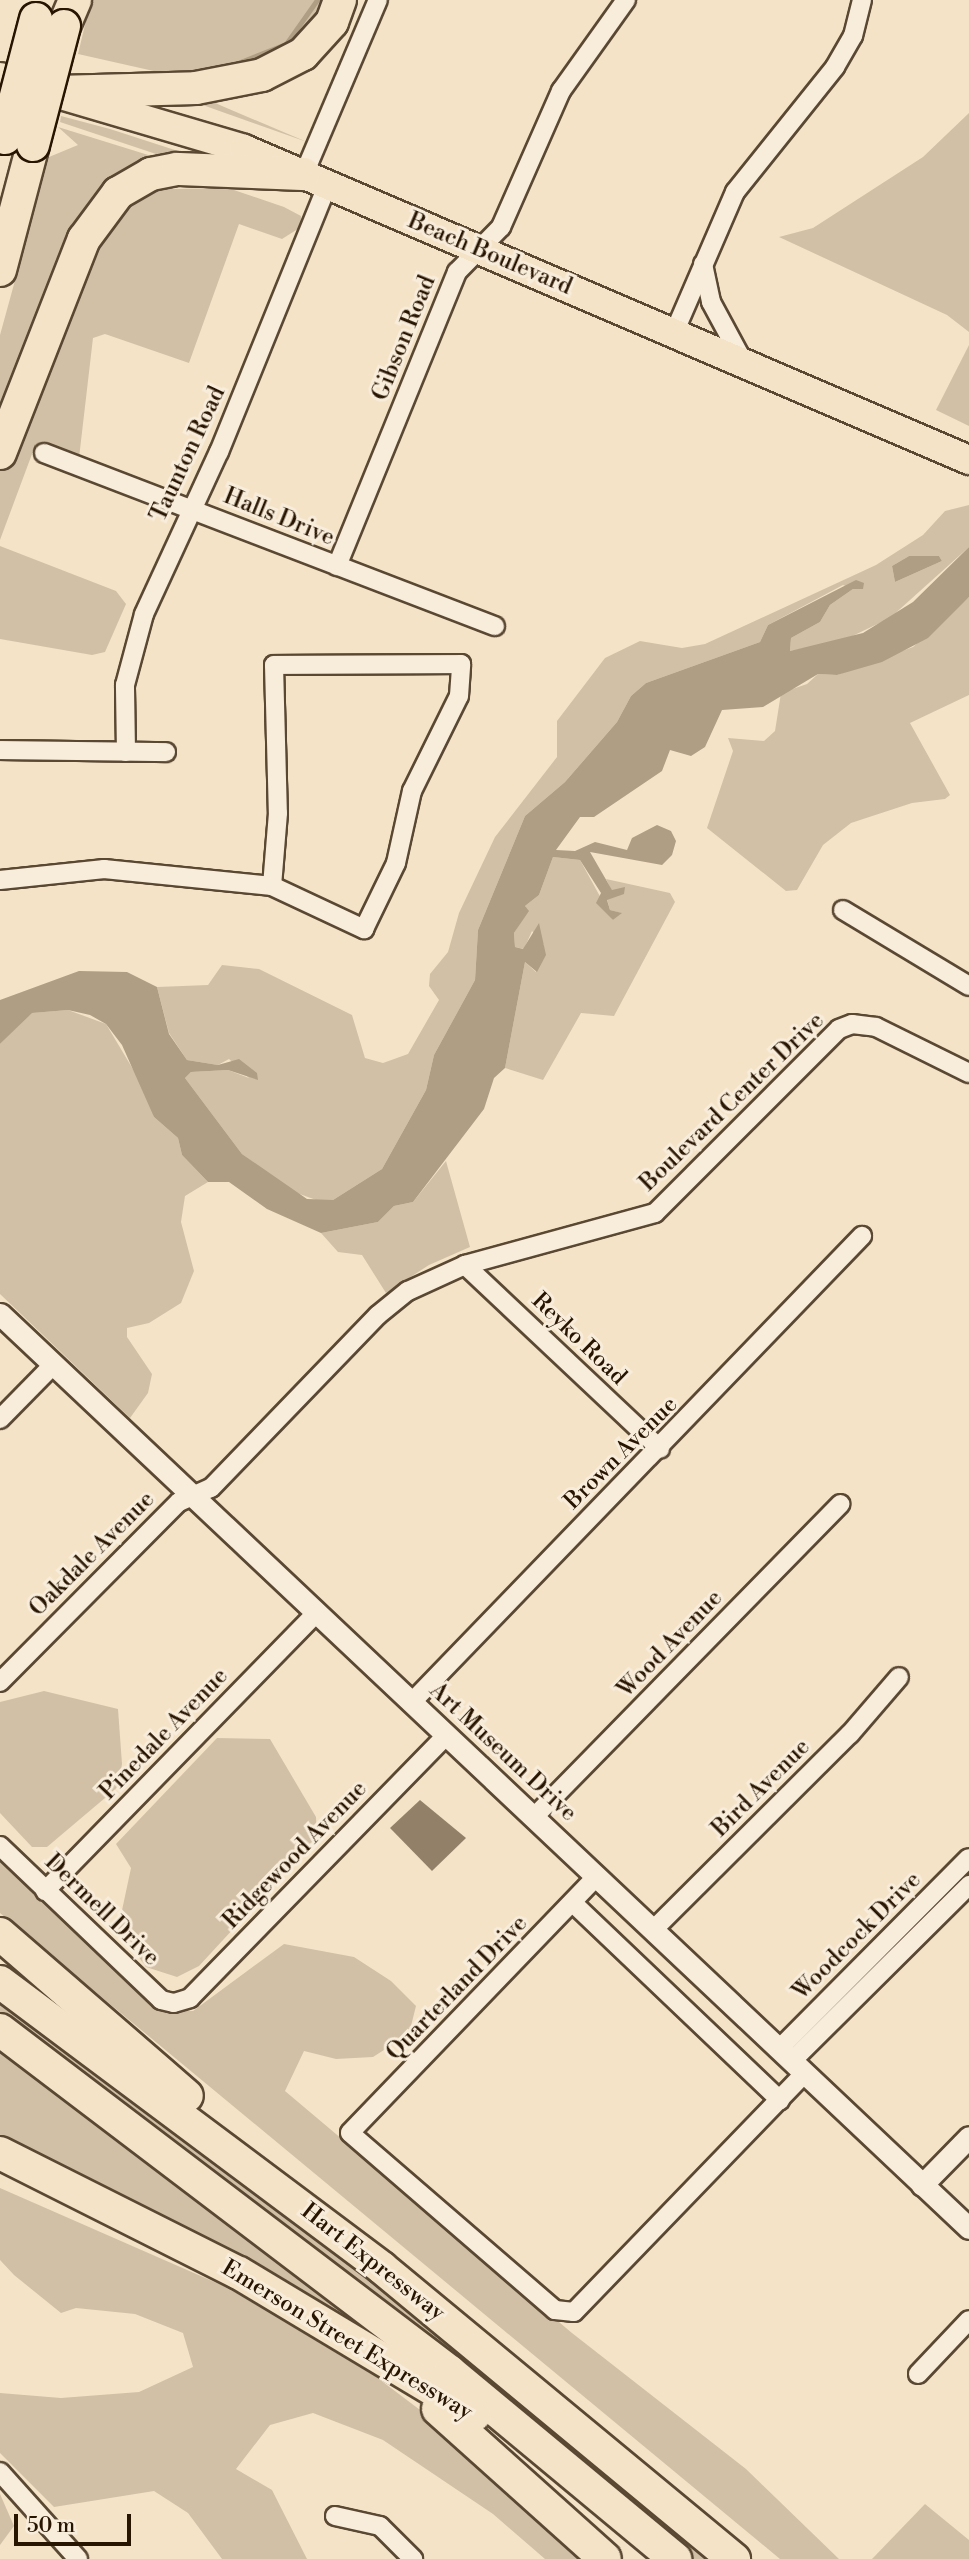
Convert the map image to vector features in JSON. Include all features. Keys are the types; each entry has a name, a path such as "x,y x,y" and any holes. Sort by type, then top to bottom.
{"highway":[{"path":"57,92 196,88 262,75 303,54 332,22 340,0"},
{"path":"0,270 13,147 54,7"},
{"name":"Beach Boulevard","path":"0,77 179,127 316,179 969,460"},
{"path":"0,453 84,239 118,193 151,174 177,169 316,179"},
{"path":"0,1934 382,2268"},
{"name":"Hart Expressway","path":"0,1982 382,2268 734,2559"},
{"name":"Hart Expressway","path":"0,2030 439,2364 675,2559"},
{"name":"Emerson Street Expressway","path":"0,2153 204,2255 469,2411 675,2559"},
{"path":"0,2176 204,2255"},
{"path":"316,2319 434,2405 605,2559"},
{"path":"633,2473 749,2559"}],"street":[{"name":"Taunton Road","path":"126,752 129,661 148,602 192,508 316,179 378,0"},
{"name":"Gibson Road","path":"337,566 457,272 501,226 562,91 626,0"},
{"path":"674,333 703,264 748,172 835,67 853,36 862,0"},
{"path":"703,264 711,302 744,363"},
{"name":"Halls Drive","path":"44,453 495,626"},
{"path":"0,880 104,869 272,886 364,929 396,863 416,779 459,696 461,664 274,665 278,813 272,886"},
{"path":"0,750 166,752"},
{"path":"843,910 969,986"},
{"name":"Boulevard Center Drive","path":"194,1496 211,1488 378,1315 434,1275 655,1213 674,1200 839,1029 852,1024 876,1027 968,1071"},
{"name":"Brown Avenue","path":"412,1702 660,1449 862,1236"},
{"name":"Reyko Road","path":"465,1265 660,1449"},
{"name":"Art Museum Drive","path":"0,1314 969,2228"},
{"path":"0,1419 52,1365"},
{"name":"Oakdale Avenue","path":"0,1682 179,1502 194,1496"},
{"name":"Wood Avenue","path":"534,1817 841,1504"},
{"name":"Pinedale Avenue","path":"45,1891 317,1612"},
{"name":"Bird Avenue","path":"654,1930 850,1734 899,1676"},
{"name":"Ridgewood Avenue","path":"174,2003 190,1998 447,1735"},
{"name":"Dermell Drive","path":"0,1846 161,2000 174,2003"},
{"name":"Woodcock Drive","path":"792,2061 969,1858"},
{"name":"Quarterland Drive","path":"597,1876 351,2133 555,2310 574,2312 780,2100"},
{"name":"Woodcock Drive","path":"792,2061 969,1885"},
{"path":"573,1903 780,2100 792,2061"},
{"path":"922,2185 969,2137"},
{"path":"918,2374 969,2320"},
{"path":"0,2472 78,2559"},
{"path":"335,2516 380,2526 413,2559"}],"shaded area":[{"path":"91,0 331,0 294,49 197,80 195,70 158,72 78,54"},
{"path":"198,95 222,106 307,142 197,103"},
{"path":"969,113 969,332 947,315 779,237 813,228 923,157"},
{"path":"61,116 181,152 179,158 159,155 60,122"},
{"path":"58,127 158,158 132,176 0,438 0,335 49,157 78,145"},
{"path":"168,180 170,189 228,188 284,207 301,216 301,227 282,239 239,224 189,363 105,334 93,338 79,458 35,446 0,540 0,467 108,217"},
{"path":"969,345 969,426 936,410"},
{"path":"969,505 969,547 890,618 842,641 790,651 791,638 820,622 830,605 853,589 843,585 768,625 760,642 646,683 631,696 617,722 565,782 525,816 478,930 475,980 434,1055 426,1090 382,1169 333,1200 319,1201 294,1192 242,1154 185,1078 191,1072 228,1070 249,1078 229,1059 218,1065 187,1060 169,1033 157,987 208,985 222,965 259,969 352,1015 365,1058 383,1063 408,1054 439,1000 429,986 430,974 448,952 459,913 495,837 557,757 557,721 605,658 640,641 682,648 705,644 876,565 923,535 945,511","holes":["909,556 939,556 942,561 895,582 892,566"]},
{"path":"0,546 116,591 126,604 105,652 92,655 0,639"},
{"path":"969,547 969,597 928,638 882,662 837,675 818,674 763,707 722,710 705,747 691,756 670,750 662,771 594,817 580,817 556,850 575,851 595,842 627,850 632,838 657,825 671,831 676,841 672,855 662,865 590,852 612,890 625,887 624,894 607,900 610,910 622,913 613,920 596,903 601,893 580,860 553,857 539,895 525,906 529,911 514,933 515,947 523,949 539,923 546,955 537,972 525,962 505,1068 494,1078 484,1109 413,1202 394,1206 378,1222 321,1233 267,1209 229,1182 208,1182 182,1155 178,1138 154,1117 122,1045 106,1024 90,1015 68,1010 32,1013 0,1044 0,1000 79,971 127,972 157,987 169,1034 187,1060 218,1065 239,1059 257,1073 258,1080 228,1070 191,1072 185,1078 242,1154 307,1199 333,1200 382,1169 426,1090 434,1055 475,980 478,930 525,816 565,782 617,722 631,696 646,683 760,642 768,625 856,580 864,583 863,589 853,589 830,605 820,622 791,638 790,651 863,633 913,602"},
{"path":"909,556 939,556 942,561 895,582 892,566"},
{"path":"969,597 969,695 910,723 950,795 945,799 912,803 851,823 823,845 797,890 786,891 707,828 733,751 728,738 764,741 775,731 781,693 807,684 818,674 837,675 913,647"},
{"path":"553,857 580,860 613,920 621,913 610,910 607,899 624,888 612,891 606,879 670,893 675,902 614,1016 581,1013 543,1080 505,1068 525,962 536,972 544,945 532,931 524,949 515,947 514,933 528,911 525,906 539,895"},
{"path":"68,1010 106,1024 149,1096 154,1117 178,1138 182,1155 208,1182 185,1196 181,1222 194,1271 181,1303 149,1323 127,1328 127,1337 152,1374 148,1393 130,1418 0,1294 0,1044 31,1013"},
{"path":"446,1161 470,1247 429,1265 386,1293 362,1255 338,1252 321,1233 378,1222 394,1206 413,1202"},
{"path":"44,1691 118,1709 122,1764 118,1787 47,1847 32,1847 0,1813 0,1702"},
{"path":"217,1738 270,1739 316,1817 317,1838 199,1966 177,1977 146,1967 118,1929 131,1868 116,1844"},
{"path":"0,1858 163,2011 193,2011 284,1944 354,1957 391,1981 416,2006 409,2034 373,2057 336,2059 304,2051 285,2091 572,2333 746,2469 839,2559 780,2559 0,1913"},
{"path":"0,1996 438,2328 716,2559 691,2559 384,2304 0,2015"},
{"path":"0,2049 372,2327 369,2331 261,2266 0,2137"},
{"path":"0,2188 235,2291 375,2376 444,2428 585,2559 545,2559 493,2514 383,2440 313,2413 270,2425 236,2469 272,2490 307,2559 222,2559 188,2513 154,2491 54,2507 0,2453 0,2393 61,2398 139,2392 193,2367 183,2333 135,2314 76,2308 61,2313 14,2275 0,2260"},
{"path":"0,2494 14,2526 0,2545"},
{"path":"925,2504 969,2540 969,2559 872,2559"}],"building":[{"path":"420,1800 466,1838 432,1871 390,1828"}],"waterway":[{"path":"233,65 286,44 317,0"}]}
